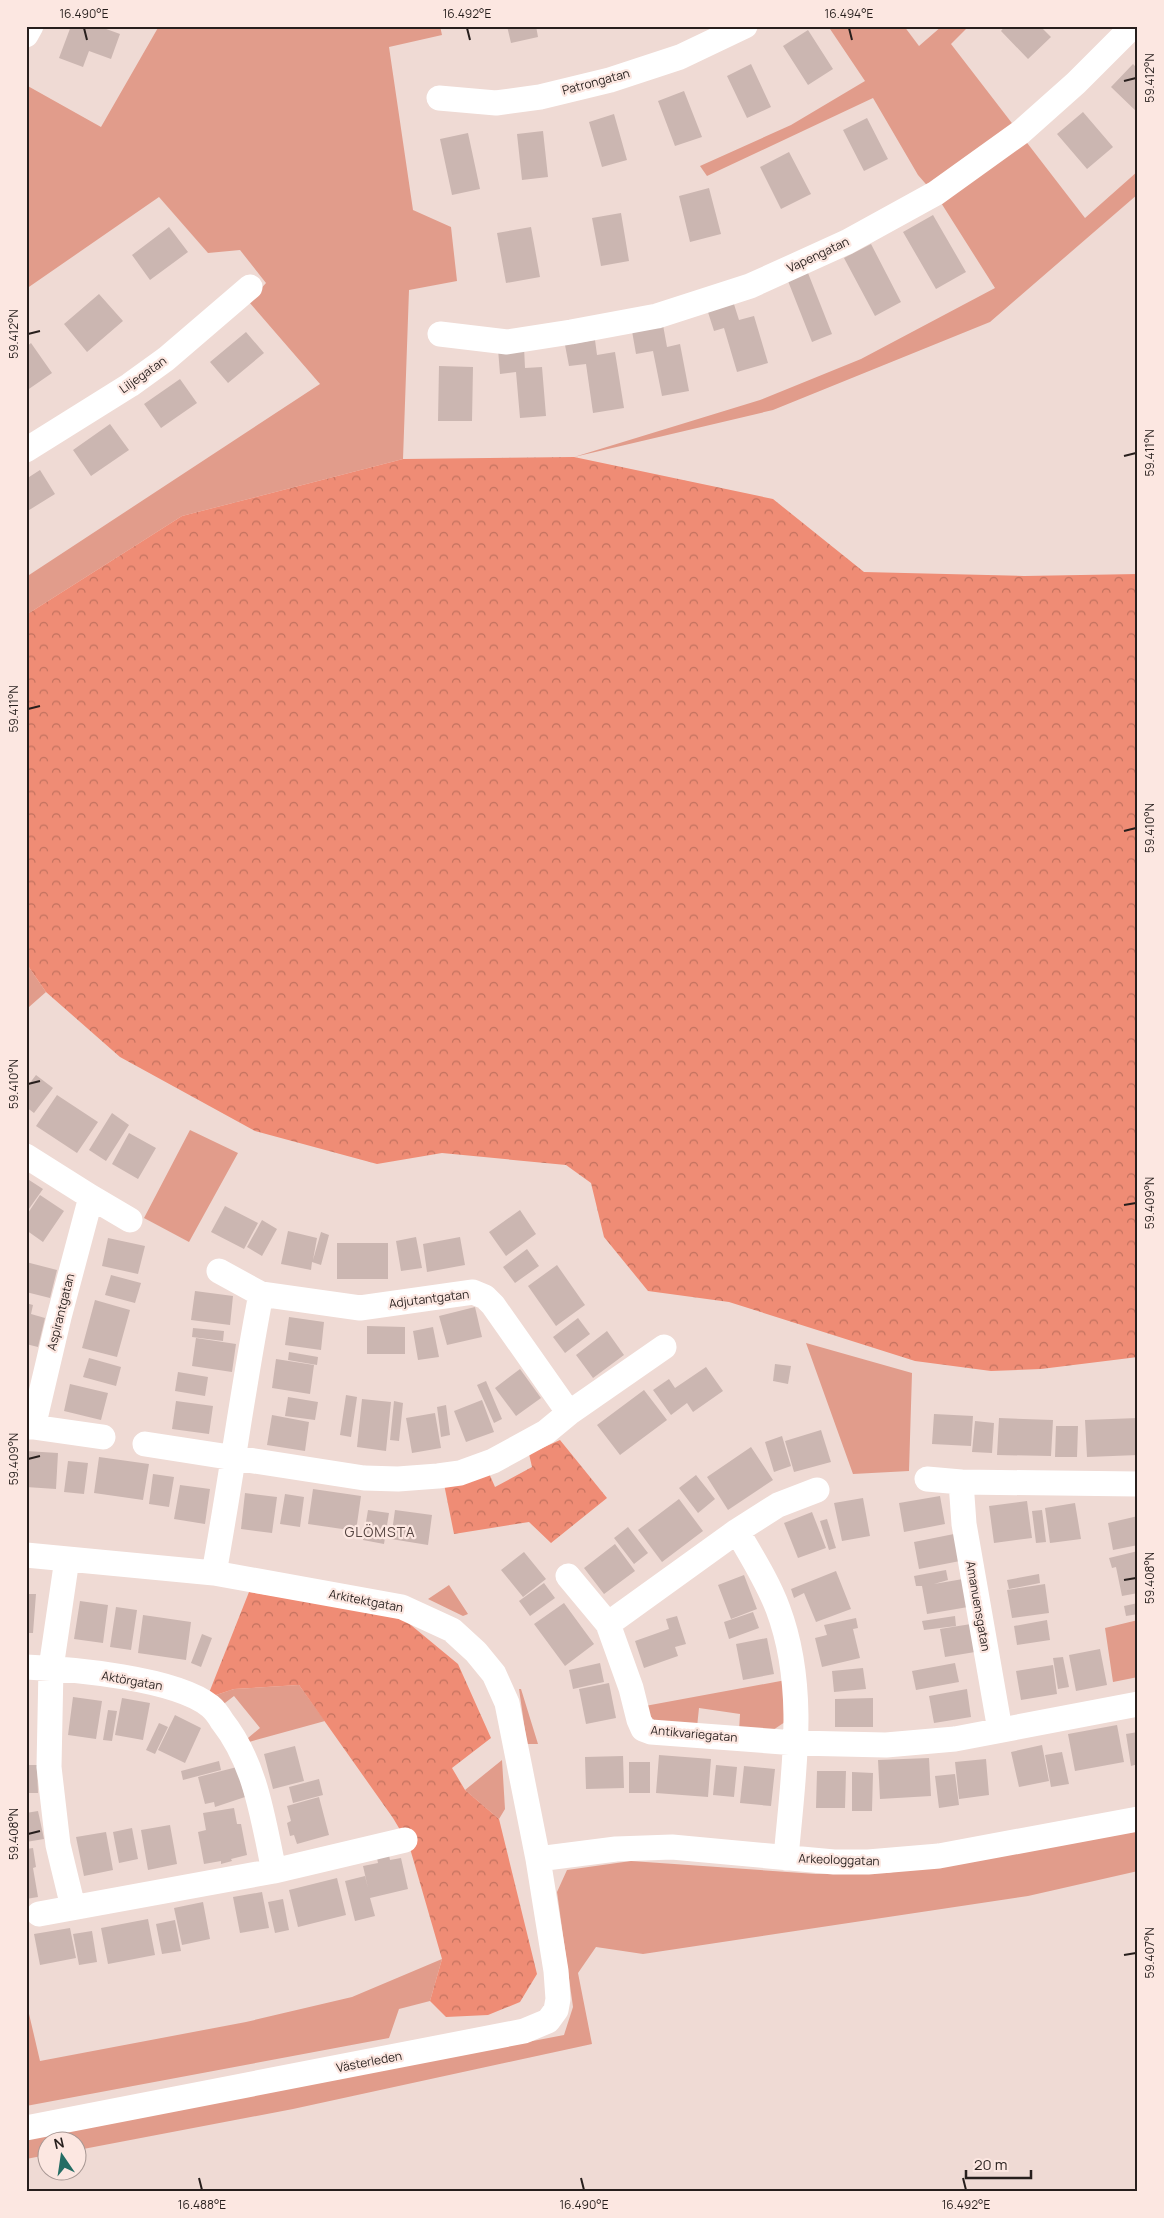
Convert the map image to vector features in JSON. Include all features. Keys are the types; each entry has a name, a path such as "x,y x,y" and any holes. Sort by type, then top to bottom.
{"street":[{"path":"26,35 31,26"},
{"name":"Patrongatan","path":"439,98 496,104 540,97 610,80 680,57 746,26"},
{"name":"Vapengatan","path":"440,334 507,342 572,332 657,316 750,286 847,242 936,193 1021,132 1076,83 1134,26"},
{"name":"Liljegatan","path":"26,450 130,385 166,359 250,287"},
{"path":"26,1156 130,1220"},
{"name":"Aspirantgatan","path":"91,1197 30,1427 103,1437"},
{"name":"Adjutantgatan","path":"219,1271 261,1294 360,1308 473,1292 485,1297 493,1305 569,1413"},
{"path":"214,1573 235,1457 243,1384 261,1294"},
{"path":"145,1444 364,1478 398,1479 460,1473 493,1461 546,1432 569,1413 664,1347"},
{"path":"927,1479 962,1482 1138,1484"},
{"name":"Amanuensgatan","path":"962,1482 964,1524 1000,1730"},
{"path":"608,1624 738,1531 778,1505 817,1490"},
{"path":"738,1531 765,1580 778,1609 786,1636 794,1682 796,1743 786,1858"},
{"name":"Arkitektgatan","path":"26,1555 214,1573 402,1607 452,1630 476,1652 494,1674 507,1703 538,1859"},
{"path":"67,1559 51,1668 49,1767 58,1845 73,1907"},
{"name":"Antikvariegatan","path":"568,1576 608,1624 631,1688 643,1729 651,1732 796,1743"},
{"name":"Aktörgatan","path":"26,1667 51,1668 151,1682 189,1694 211,1707 239,1745 249,1767 262,1812 274,1871"},
{"path":"796,1743 886,1746 955,1739 1138,1704"},
{"name":"Arkeologgatan","path":"538,1859 616,1849 672,1847 842,1862 906,1860 939,1856 1138,1819"},
{"path":"39,1914 274,1871 406,1840"},
{"name":"Västerleden","path":"26,2128 524,2031 548,2020 556,2010 558,1999 557,1980 538,1859"}],"shaded area":[{"path":"159,26 440,26 442,35 389,47 413,210 451,227 457,281 409,290 403,459 182,516 26,615 26,577 320,384 249,302 266,283 240,250 208,253 159,197 26,289 26,85 101,127"},
{"path":"828,26 904,26 919,46 942,26 969,26 951,44 1085,218 1138,171 1138,194 990,322 773,410 574,457 760,400 861,359 995,288 938,198 918,175 873,98 707,176 700,166 791,125 865,81"},
{"path":"26,963 46,992 29,1007 26,1006"},
{"path":"190,1130 238,1153 189,1242 144,1218"},
{"path":"806,1343 912,1373 909,1471 853,1474"},
{"path":"449,1585 468,1614 463,1616 428,1599"},
{"path":"1138,1620 1138,1677 1113,1682 1105,1628"},
{"path":"786,1680 785,1722 773,1730 739,1731 740,1714 699,1708 697,1727 654,1720 648,1714 645,1706"},
{"path":"299,1685 325,1721 249,1742 248,1738 260,1728 234,1696 221,1706 207,1698 234,1689"},
{"path":"519,1689 521,1689 538,1744 527,1744"},
{"path":"502,1760 505,1809 499,1819 465,1790"},
{"path":"1138,1823 1138,1871 1028,1896 643,1954 596,1947 578,1973 592,2044 293,2109 88,2148 88,2130 68,2130 564,2035 573,2007 557,1892 567,1870 631,1861 816,1874 888,1873"},
{"path":"442,1959 430,2001 399,2009 389,2038 26,2106 26,2001 40,2061 246,2022 352,1997"},
{"path":"38,2136 38,2157 26,2159 26,2138"}],"green space":[{"path":"574,457 773,499 864,572 1024,576 1138,574 1138,1357 1041,1369 991,1371 915,1361 729,1302 648,1291 604,1237 591,1183 566,1165 442,1153 377,1164 255,1131 120,1057 46,992 26,963 26,615 182,516 403,459"},
{"path":"560,1440 607,1498 551,1543 529,1522 454,1534 444,1484 488,1471 495,1487 532,1467 529,1454"},
{"path":"249,1592 400,1616 458,1664 491,1738 452,1768 465,1790 499,1819 537,1974 520,2002 488,2015 446,2017 430,2001 442,1959 409,1845 393,1818 299,1685 234,1689 207,1698"}],"building":[{"path":"71,26 98,26 120,34 111,59 89,51 83,67 59,58"},
{"path":"507,26 536,26 538,37 511,43"},
{"path":"1005,26 1040,26 1051,37 1028,59 1001,31"},
{"path":"808,30 833,69 808,85 783,46"},
{"path":"751,64 771,107 747,118 727,76"},
{"path":"1133,64 1138,69 1138,113 1111,87"},
{"path":"684,91 702,137 675,146 658,101"},
{"path":"1083,112 1113,147 1087,169 1057,134"},
{"path":"614,114 627,160 602,167 589,122"},
{"path":"867,118 888,159 864,171 843,130"},
{"path":"543,131 548,177 522,180 517,134"},
{"path":"468,133 480,189 452,195 440,139"},
{"path":"789,152 811,194 781,209 760,167"},
{"path":"709,188 721,234 690,242 679,196"},
{"path":"621,213 629,261 601,266 592,218"},
{"path":"933,215 966,272 936,289 903,232"},
{"path":"169,227 188,252 150,280 132,255"},
{"path":"531,227 540,277 506,283 497,233"},
{"path":"871,244 901,302 875,316 844,258"},
{"path":"808,273 832,334 812,342 788,281"},
{"path":"99,294 123,321 87,352 64,324"},
{"path":"733,301 739,320 754,316 768,363 737,372 724,328 714,331 707,309"},
{"path":"663,325 667,347 680,344 689,391 662,396 653,351 636,354 632,331"},
{"path":"246,332 264,353 228,383 210,362"},
{"path":"595,340 597,355 615,352 624,408 593,413 586,364 569,366 565,345"},
{"path":"31,343 52,373 26,391 26,347"},
{"path":"524,347 525,368 542,367 546,416 520,418 516,372 500,374 498,349"},
{"path":"439,366 473,367 472,421 438,421"},
{"path":"180,379 197,403 161,428 144,404"},
{"path":"110,424 129,450 91,476 73,450"},
{"path":"40,470 55,494 26,512 26,479"},
{"path":"36,1075 53,1088 34,1113 26,1107 26,1088"},
{"path":"57,1095 98,1122 77,1153 36,1126"},
{"path":"112,1113 129,1125 106,1161 89,1150"},
{"path":"129,1133 156,1148 138,1179 112,1164"},
{"path":"26,1178 43,1189 26,1213"},
{"path":"40,1195 64,1211 43,1242 26,1230 26,1216"},
{"path":"225,1206 258,1223 244,1249 211,1232"},
{"path":"520,1210 536,1234 506,1256 489,1232"},
{"path":"262,1220 277,1229 262,1256 247,1247"},
{"path":"288,1231 317,1238 313,1260 321,1232 329,1235 321,1265 312,1262 311,1270 281,1264"},
{"path":"416,1237 422,1268 401,1271 396,1241"},
{"path":"460,1237 465,1265 427,1272 423,1244"},
{"path":"108,1238 145,1246 138,1274 102,1266"},
{"path":"337,1243 388,1243 388,1279 337,1279"},
{"path":"527,1249 539,1266 515,1283 503,1267"},
{"path":"26,1262 57,1270 50,1298 26,1292"},
{"path":"557,1265 585,1305 556,1326 528,1286"},
{"path":"111,1275 141,1283 135,1303 105,1295"},
{"path":"195,1291 233,1296 230,1325 191,1320"},
{"path":"95,1300 130,1310 117,1357 82,1348"},
{"path":"26,1303 33,1305 31,1314 45,1318 38,1347 26,1344"},
{"path":"475,1307 482,1337 447,1345 439,1316"},
{"path":"289,1317 324,1322 321,1350 285,1345"},
{"path":"578,1318 590,1334 565,1353 553,1337"},
{"path":"367,1326 405,1327 405,1354 367,1354"},
{"path":"433,1327 439,1357 418,1360 413,1331"},
{"path":"193,1328 224,1331 223,1341 192,1337"},
{"path":"607,1331 624,1355 593,1378 576,1355"},
{"path":"196,1338 236,1344 232,1372 192,1366"},
{"path":"289,1352 318,1357 317,1365 288,1360"},
{"path":"89,1358 121,1367 116,1386 83,1377"},
{"path":"276,1359 314,1365 310,1394 272,1388"},
{"path":"775,1364 791,1366 788,1384 773,1381"},
{"path":"706,1367 723,1391 693,1412 687,1403 671,1415 653,1390 669,1379 675,1388"},
{"path":"520,1369 541,1398 516,1416 495,1388"},
{"path":"178,1372 208,1377 205,1396 175,1391"},
{"path":"486,1381 502,1419 494,1423 477,1385"},
{"path":"70,1384 108,1393 101,1420 64,1411"},
{"path":"644,1390 667,1420 620,1455 597,1425"},
{"path":"346,1395 357,1397 351,1437 340,1435"},
{"path":"288,1397 318,1402 315,1420 285,1416"},
{"path":"362,1399 391,1402 386,1451 357,1447"},
{"path":"482,1400 494,1432 466,1442 454,1411"},
{"path":"176,1401 213,1406 209,1434 172,1429"},
{"path":"394,1401 403,1403 399,1441 390,1440"},
{"path":"446,1405 450,1435 441,1437 437,1407"},
{"path":"435,1413 441,1448 412,1453 406,1418"},
{"path":"934,1414 973,1416 971,1446 932,1444"},
{"path":"272,1415 309,1422 305,1451 267,1445"},
{"path":"999,1418 1053,1420 1051,1456 997,1455"},
{"path":"1138,1418 1138,1455 1087,1457 1085,1420"},
{"path":"975,1421 994,1423 992,1453 972,1452"},
{"path":"1056,1426 1078,1426 1077,1457 1055,1457"},
{"path":"821,1430 831,1462 794,1472 785,1441"},
{"path":"782,1436 791,1466 774,1472 765,1442"},
{"path":"751,1447 773,1480 728,1510 707,1477"},
{"path":"26,1451 58,1453 56,1489 26,1487"},
{"path":"99,1457 149,1464 143,1500 94,1493"},
{"path":"68,1461 88,1463 84,1494 64,1492"},
{"path":"153,1474 174,1477 169,1507 149,1504"},
{"path":"696,1475 715,1499 698,1513 679,1488"},
{"path":"180,1485 210,1489 205,1524 174,1519"},
{"path":"313,1489 361,1496 356,1531 308,1524"},
{"path":"245,1493 277,1497 272,1533 241,1529"},
{"path":"285,1494 304,1497 300,1527 280,1524"},
{"path":"940,1496 945,1524 904,1532 899,1503"},
{"path":"863,1498 870,1536 842,1541 834,1503"},
{"path":"679,1499 703,1531 662,1562 638,1530"},
{"path":"1027,1501 1032,1538 994,1543 989,1506"},
{"path":"1075,1503 1081,1539 1050,1543 1045,1508"},
{"path":"368,1510 389,1513 384,1544 363,1540"},
{"path":"395,1510 432,1515 428,1545 391,1539"},
{"path":"1042,1510 1046,1542 1036,1543 1032,1511"},
{"path":"812,1512 826,1548 798,1558 784,1523"},
{"path":"1138,1516 1138,1545 1113,1550 1108,1523"},
{"path":"827,1519 836,1548 829,1550 820,1521"},
{"path":"628,1527 648,1553 634,1564 614,1538"},
{"path":"954,1534 960,1561 919,1569 914,1542"},
{"path":"615,1544 635,1571 604,1594 584,1568"},
{"path":"1138,1551 1138,1593 1122,1596 1116,1567 1112,1568 1109,1558"},
{"path":"524,1552 546,1579 523,1597 501,1570"},
{"path":"946,1570 948,1580 934,1584 963,1579 968,1607 927,1614 922,1586 916,1586 914,1576"},
{"path":"836,1571 851,1609 816,1622 804,1593 794,1598 791,1589"},
{"path":"1039,1574 1040,1583 1009,1589 1007,1580"},
{"path":"744,1575 757,1609 731,1619 718,1585"},
{"path":"544,1583 555,1598 530,1616 519,1601"},
{"path":"1045,1584 1049,1613 1012,1618 1007,1590"},
{"path":"26,1594 36,1594 33,1633 26,1633"},
{"path":"80,1601 108,1605 103,1643 74,1639"},
{"path":"564,1603 594,1644 565,1666 534,1624"},
{"path":"1138,1603 1138,1614 1126,1616 1124,1606"},
{"path":"116,1607 137,1610 131,1650 110,1647"},
{"path":"753,1612 759,1628 729,1639 724,1622"},
{"path":"143,1615 191,1622 186,1660 138,1653"},
{"path":"677,1616 686,1644 675,1647 678,1656 644,1668 635,1641 669,1629 666,1619"},
{"path":"955,1616 956,1626 924,1630 922,1621"},
{"path":"856,1618 858,1628 853,1629 860,1658 822,1667 815,1638 827,1635 824,1625"},
{"path":"1047,1620 1050,1640 1017,1645 1014,1626"},
{"path":"971,1624 975,1652 945,1657 940,1629"},
{"path":"202,1634 212,1638 201,1667 191,1663"},
{"path":"767,1638 774,1674 743,1680 736,1644"},
{"path":"1100,1649 1107,1685 1076,1691 1069,1655"},
{"path":"1063,1657 1069,1687 1058,1689 1053,1658"},
{"path":"600,1663 604,1682 573,1689 569,1670"},
{"path":"955,1663 959,1682 916,1690 912,1671"},
{"path":"1053,1665 1057,1694 1021,1700 1016,1671"},
{"path":"863,1668 866,1689 834,1692 832,1671"},
{"path":"609,1683 616,1718 586,1724 579,1689"},
{"path":"967,1689 971,1717 934,1723 929,1696"},
{"path":"73,1697 102,1701 96,1739 68,1735"},
{"path":"122,1698 150,1703 143,1740 115,1735"},
{"path":"873,1698 873,1727 835,1727 835,1699"},
{"path":"108,1710 117,1711 112,1741 103,1740"},
{"path":"175,1715 201,1728 185,1763 158,1750"},
{"path":"159,1723 168,1727 155,1754 146,1750"},
{"path":"1117,1725 1124,1762 1075,1771 1068,1734"},
{"path":"1138,1732 1138,1764 1131,1766 1126,1734"},
{"path":"1042,1745 1049,1781 1019,1787 1011,1752"},
{"path":"295,1746 304,1781 273,1789 264,1754"},
{"path":"1062,1752 1069,1784 1051,1787 1045,1755"},
{"path":"659,1755 711,1759 708,1797 656,1793"},
{"path":"623,1756 624,1788 586,1789 585,1757"},
{"path":"929,1758 931,1796 880,1799 878,1760"},
{"path":"986,1759 989,1795 959,1799 955,1762"},
{"path":"219,1761 221,1770 183,1780 181,1771"},
{"path":"629,1762 650,1762 650,1793 629,1793"},
{"path":"26,1765 37,1765 38,1793 26,1793"},
{"path":"716,1765 737,1767 734,1797 713,1795"},
{"path":"744,1766 775,1769 771,1806 740,1803"},
{"path":"237,1767 245,1797 215,1807 214,1802 205,1804 198,1777"},
{"path":"817,1771 846,1771 845,1808 816,1808"},
{"path":"852,1772 873,1773 872,1811 852,1811"},
{"path":"955,1774 959,1805 939,1808 935,1776"},
{"path":"319,1779 323,1795 293,1803 289,1787"},
{"path":"319,1797 329,1835 297,1844 294,1835 290,1836 287,1823 291,1821 287,1806"},
{"path":"234,1808 237,1824 241,1824 247,1855 221,1864 221,1861 204,1864 198,1832 206,1830 203,1813"},
{"path":"38,1811 44,1839 26,1842 26,1813"},
{"path":"170,1825 177,1864 148,1870 141,1830"},
{"path":"132,1828 138,1859 119,1863 113,1832"},
{"path":"106,1832 113,1870 84,1876 76,1837"},
{"path":"33,1848 36,1867 33,1868 38,1897 26,1899 26,1849"},
{"path":"389,1855 390,1860 401,1858 408,1889 370,1898 375,1916 355,1921 345,1881 365,1876 368,1888 363,1866 378,1863 377,1858"},
{"path":"337,1878 346,1915 298,1927 289,1890"},
{"path":"262,1892 269,1928 240,1933 233,1897"},
{"path":"283,1899 289,1930 275,1933 268,1902"},
{"path":"203,1902 210,1939 182,1945 174,1908"},
{"path":"148,1919 155,1955 108,1964 101,1928"},
{"path":"175,1920 181,1951 162,1954 156,1924"},
{"path":"70,1928 76,1958 40,1965 34,1934"},
{"path":"92,1931 97,1962 79,1965 73,1934"}],"district":[{"name":"GLÖMSTA","path":"380,1532"}]}
